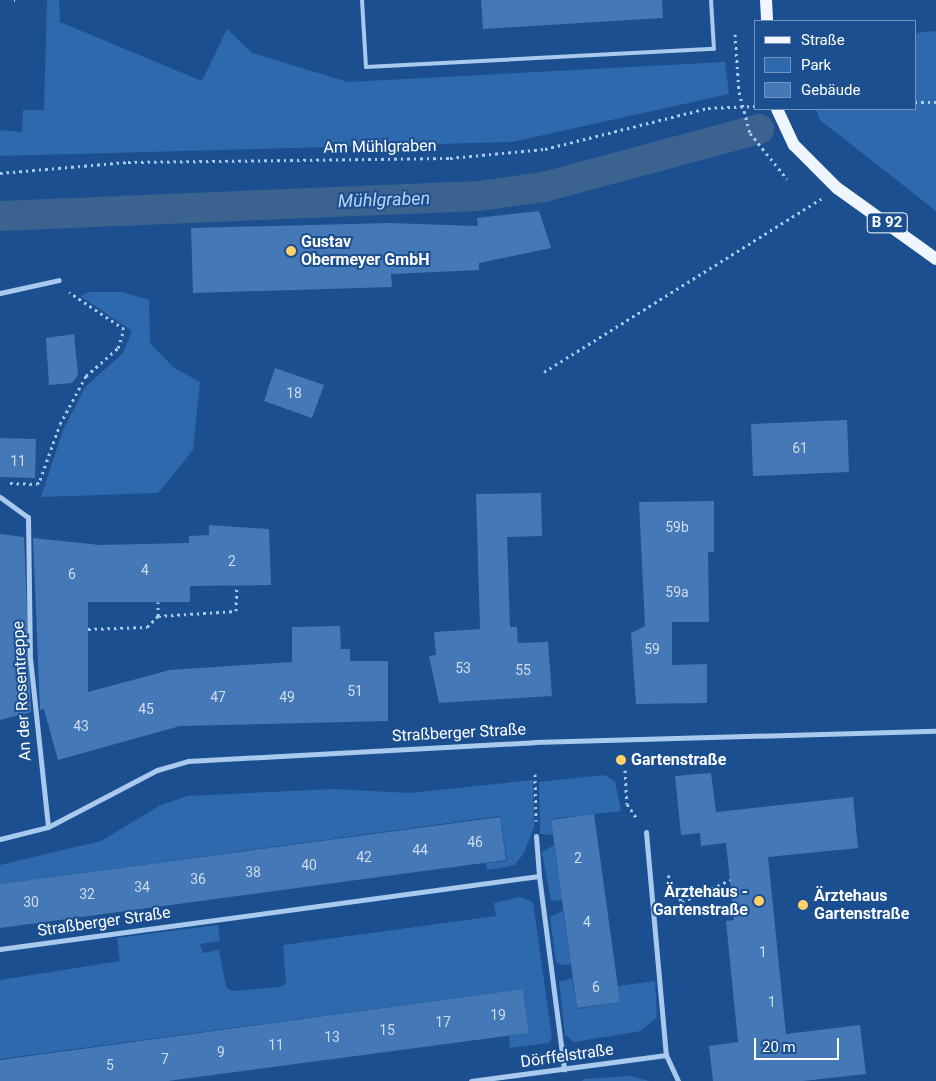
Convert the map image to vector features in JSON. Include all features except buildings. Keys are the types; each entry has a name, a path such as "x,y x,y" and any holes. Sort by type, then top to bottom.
{"main road":[{"path":"766,0 767,20"},
{"name":"B 92","path":"777,110 786,133 837,188 936,259"}],"street":[{"path":"0,293 58,280"},
{"name":"An der Rosentreppe","path":"0,497 11,500 28,517 30,658 48,827"},
{"name":"Straßberger Straße","path":"0,839 48,827 157,770 188,761 534,742 936,731"},
{"path":"646,832 666,1055 678,1081"},
{"path":"536,836 539,876 564,1069"},
{"name":"Straßberger Straße","path":"0,949 539,876"},
{"name":"Dörffelstraße","path":"471,1081 666,1055"}],"lane":[{"path":"362,0 366,67 714,49 711,0"}],"path":[{"path":"735,34 739,92 750,133 787,179"},
{"path":"916,102 936,102"},
{"name":"Am Mühlgraben","path":"0,173 128,162 450,158 544,149 708,108 754,106"},
{"path":"544,372 837,188"},
{"path":"0,482 37,484 60,424 86,376 118,348 124,329 74,299 58,280"},
{"path":"88,629 147,627 158,616 236,611 237,586"},
{"path":"158,602 158,616"},
{"path":"625,770 627,804 646,832"},
{"path":"535,774 536,836"},
{"path":"682,902 730,880"}],"green space":[{"path":"47,0 59,0 60,22 202,81 227,29 252,53 348,82 725,62 729,94 512,142 0,156 0,130 22,132 23,110 44,110"},
{"path":"936,31 936,211 820,120 816,110 916,110 916,33"},
{"path":"89,292 122,292 149,300 150,343 173,367 200,382 193,450 158,493 41,497 63,430 85,387 123,353 132,331 80,296"},
{"path":"604,775 615,781 621,811 551,819 553,835 540,834 539,782"},
{"path":"533,780 534,827 524,853 515,865 487,870 486,863 507,861 500,816 0,884 0,865 101,841 159,806 187,796 334,789 409,793"},
{"path":"554,845 562,900 551,901 542,852"},
{"path":"520,897 533,902 552,1038 548,1043 510,1048 509,1036 529,1033 523,989 0,1059 0,980 120,961 117,938 218,925 220,941 200,944 203,953 219,950 226,987 232,991 279,987 286,984 283,945 496,916 494,903"},
{"path":"563,911 571,964 561,965 556,962 550,917"},
{"path":"572,978 577,1009 620,1002 618,986 655,981 657,1017 641,1031 574,1042 565,1035 559,982"},
{"path":"631,1076 649,1081 582,1081 584,1079"}],"waterway":[{"name":"Mühlgraben","path":"0,216 479,196 544,187 759,129"}],"place":[{"name":"Gustav Obermeyer GmbH","path":"291,251"},
{"name":"Gartenstraße","path":"621,760"},
{"name":"Ärztehaus - Gartenstraße","path":"759,901"},
{"name":"Ärztehaus Gartenstraße","path":"803,905"}]}
